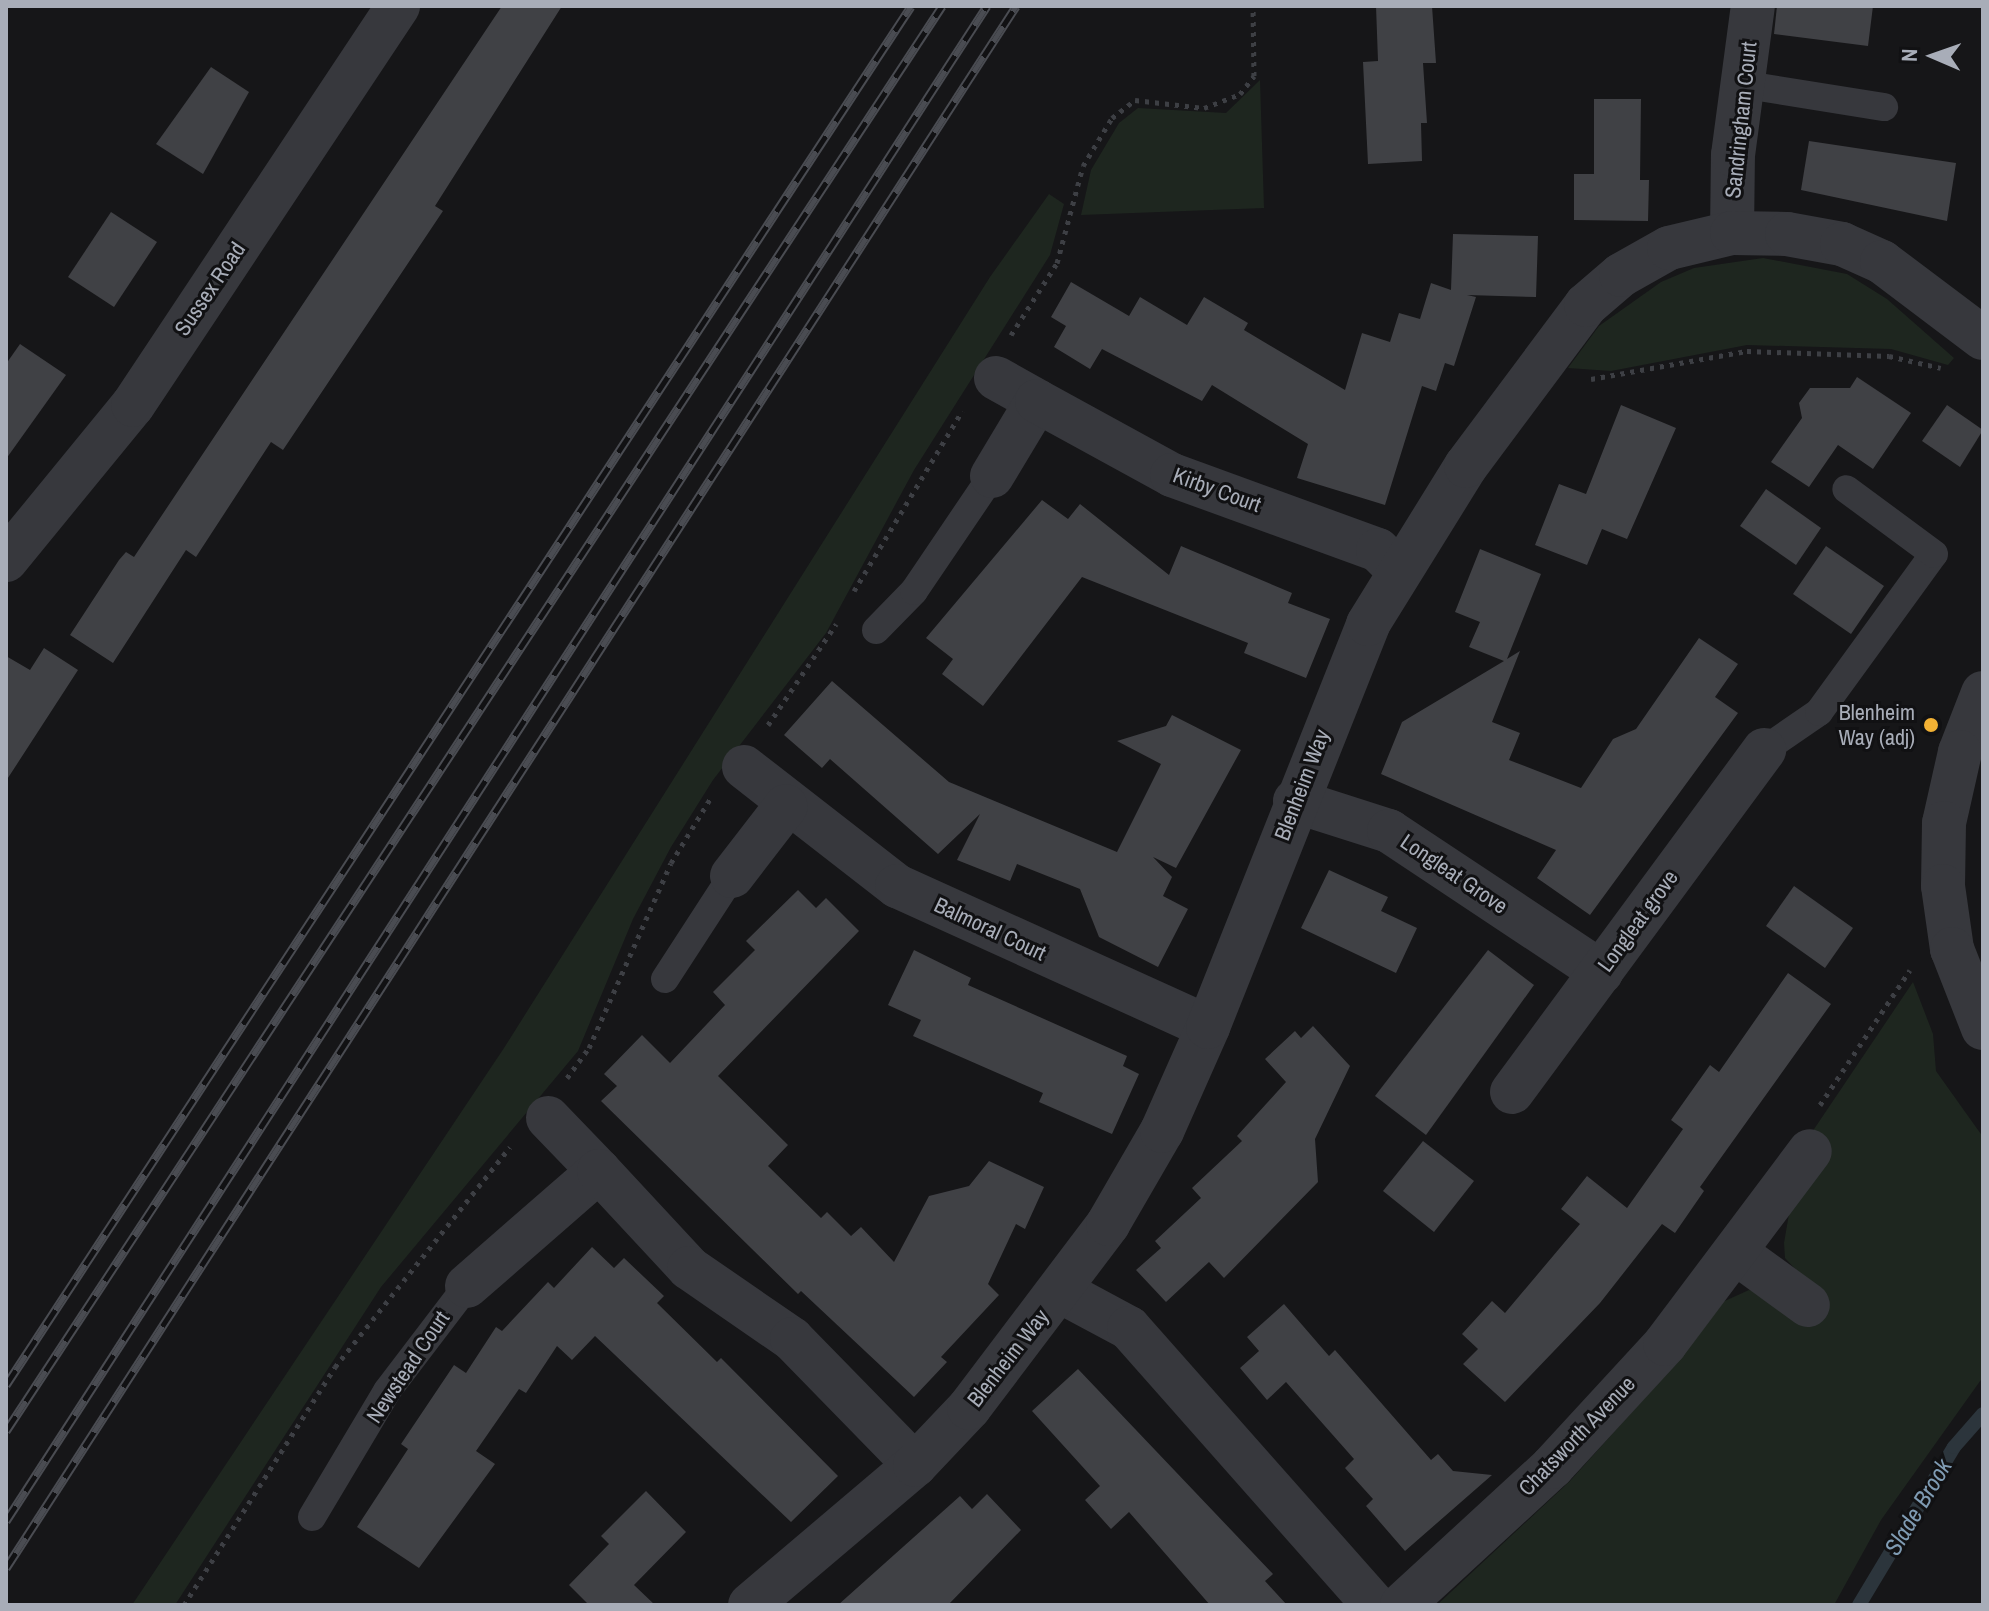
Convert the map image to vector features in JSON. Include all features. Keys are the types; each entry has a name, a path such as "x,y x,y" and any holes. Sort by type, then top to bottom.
{"street":[{"name":"Sussex Road","path":"6,560 133,405 398,6"},
{"name":"Sandringham Court","path":"1732,233 1740,84 1753,6"},
{"name":"Blenheim Way","path":"750,1605 915,1465 969,1408 1108,1224 1162,1131 1208,1027 1295,801 1368,624 1466,466 1586,305 1621,275 1669,248 1732,233 1787,234 1842,244 1882,262 1983,338"},
{"name":"Kirby Court","path":"996,378 1172,475 1378,550 1399,571"},
{"path":"992,476 1037,401"},
{"path":"1983,693 1960,752 1944,823 1952,949 1983,1028"},
{"name":"Longleat grove","path":"1512,1092 1764,750"},
{"name":"Balmoral Court","path":"744,767 786,806 897,886 1208,1027"},
{"name":"Longleat Grove","path":"1295,801 1389,831 1601,972"},
{"path":"732,876 786,806"},
{"path":"548,1118 689,1268 792,1339 915,1465"},
{"name":"Chatsworth Avenue","path":"1402,1605 1552,1467 1665,1344 1805,1157"},
{"name":"Newstead Court","path":"467,1286 599,1171"},
{"path":"1735,1252 1808,1305"},
{"path":"1060,1291 1129,1328 1374,1605"}],"lane":[{"path":"1740,84 1884,107"},
{"path":"876,630 914,591 992,476"},
{"path":"1764,750 1819,712 1934,554 1846,489"},
{"path":"665,979 732,876"},
{"name":"Newstead Court","path":"312,1517 403,1366 467,1286"}],"path":[{"path":"1586,379 1747,351 1889,356 1946,369"},
{"path":"1805,1157 1786,1154 1918,959 1952,949"}],"shaded area":[{"path":"1260,80 1264,208 1081,215 1091,170 1119,123 1138,108 1226,113"},
{"path":"1049,194 1064,204 1050,255 914,470 826,633 713,780 671,847 633,919 578,1051 381,1287 175,1605 132,1605 504,1048 990,277"},
{"path":"1763,258 1847,274 1887,299 1954,358 1948,365 1891,349 1747,345 1611,371 1568,368 1599,326 1661,282 1694,268"},
{"path":"1913,982 1933,1034 1936,1071 1983,1137 1983,1377 1881,1520 1834,1605 1437,1605 1570,1481 1685,1353 1716,1305 1749,1290 1768,1295 1799,1273 1785,1258 1784,1243 1800,1150"}],"building":[{"path":"502,6 562,6 435,206 443,211 283,450 271,442 196,557 186,550 113,663 70,635 119,560 126,552 134,557"},
{"path":"1376,6 1432,6 1436,63 1423,63 1427,123 1421,123 1422,161 1368,164 1363,62 1378,61"},
{"path":"1777,6 1873,6 1868,46 1774,34"},
{"path":"211,67 249,92 203,174 156,144"},
{"path":"1594,99 1641,99 1640,180 1649,180 1648,221 1574,220 1574,174 1594,174"},
{"path":"1809,141 1956,163 1947,221 1801,190"},
{"path":"111,212 157,242 114,307 68,277"},
{"path":"1453,234 1538,236 1536,297 1467,295 1476,297 1454,366 1445,363 1436,391 1422,386 1385,505 1297,478 1308,444 1212,385 1202,401 1102,349 1090,369 1054,347 1066,326 1051,317 1071,282 1129,316 1140,297 1187,325 1204,297 1248,323 1244,330 1345,390 1362,333 1390,342 1399,313 1420,319 1431,283 1451,290"},
{"path":"20,344 66,375 6,459 6,364"},
{"path":"1857,377 1911,413 1873,469 1838,445 1809,487 1771,462 1802,418 1799,403 1810,388 1850,388"},
{"path":"1621,405 1676,428 1627,539 1602,529 1587,565 1535,545 1559,484 1586,494"},
{"path":"1947,405 1983,430 1960,467 1922,441"},
{"path":"1766,489 1821,528 1796,565 1740,526"},
{"path":"1042,500 1068,519 1080,504 1169,575 1181,546 1292,593 1288,603 1330,619 1306,678 1244,653 1248,643 1082,577 983,706 942,674 953,659 926,638"},
{"path":"1826,546 1884,586 1851,634 1793,594"},
{"path":"1480,549 1541,574 1507,659 1520,651 1492,722 1520,733 1509,760 1581,788 1613,739 1636,729 1699,638 1738,664 1715,697 1738,713 1590,915 1537,878 1556,850 1381,774 1402,722 1504,661 1469,647 1480,622 1455,612"},
{"path":"44,648 78,670 6,781 6,656 30,670"},
{"path":"832,681 949,782 1117,852 1161,764 1117,741 1166,726 1172,715 1241,750 1176,868 1153,857 1172,877 1163,896 1188,909 1158,967 1099,937 1080,889 1017,864 1010,881 957,860 980,814 938,854 830,759 822,768 784,735"},
{"path":"1329,870 1388,897 1381,911 1417,928 1396,973 1301,928"},
{"path":"1794,886 1853,928 1825,968 1766,926"},
{"path":"798,890 816,908 826,898 859,931 718,1076 788,1145 768,1166 821,1218 827,1212 851,1236 861,1227 894,1262 929,1196 969,1186 989,1161 1044,1187 1025,1229 1016,1224 988,1284 999,1295 941,1357 947,1362 914,1397 801,1291 798,1294 601,1101 617,1086 604,1074 642,1035 670,1063 725,1005 713,992 755,950 746,941"},
{"path":"914,950 971,978 968,985 1127,1056 1123,1066 1139,1074 1112,1134 1039,1102 1043,1093 913,1036 921,1020 888,1005"},
{"path":"1488,950 1534,985 1426,1135 1375,1096"},
{"path":"1788,973 1831,1004 1700,1187 1704,1191 1675,1233 1662,1224 1600,1303 1505,1402 1463,1364 1478,1349 1462,1334 1492,1301 1505,1313 1580,1224 1561,1209 1587,1176 1627,1208 1683,1129 1671,1120 1710,1065 1719,1072"},
{"path":"1313,1026 1350,1066 1315,1139 1318,1182 1224,1278 1209,1262 1166,1302 1136,1270 1161,1248 1155,1241 1201,1198 1192,1188 1242,1141 1237,1136 1286,1082 1265,1059 1295,1031 1301,1038"},
{"path":"1423,1141 1474,1181 1434,1232 1383,1191"},
{"path":"592,1247 614,1268 624,1258 664,1296 657,1303 717,1362 721,1358 838,1476 791,1522 595,1336 572,1360 557,1346 526,1393 519,1389 476,1451 495,1464 419,1568 357,1527 408,1449 401,1444 454,1365 466,1373 496,1327 502,1331 548,1282 554,1288"},
{"path":"1284,1304 1329,1356 1335,1350 1431,1460 1438,1454 1453,1471 1492,1475 1405,1551 1366,1506 1373,1499 1345,1468 1354,1459 1286,1382 1267,1400 1240,1368 1259,1351 1247,1337"},
{"path":"1078,1369 1273,1574 1265,1581 1287,1605 1210,1605 1129,1512 1111,1529 1085,1500 1100,1486 1032,1411"},
{"path":"646,1491 686,1532 634,1585 655,1605 589,1605 569,1585 609,1544 601,1536"},
{"path":"987,1494 1021,1530 948,1605 838,1605 960,1496 972,1509"}],"waterway":[{"name":"Slade Brook","path":"1859,1605 1954,1447 1983,1414"}],"railway":[{"path":"6,1385 911,6"},
{"path":"6,1431 942,6"},
{"path":"6,1521 987,6"},
{"path":"6,1568 1016,6"}],"place":[{"name":"Blenheim Way (adj)","path":"1931,725"}]}
